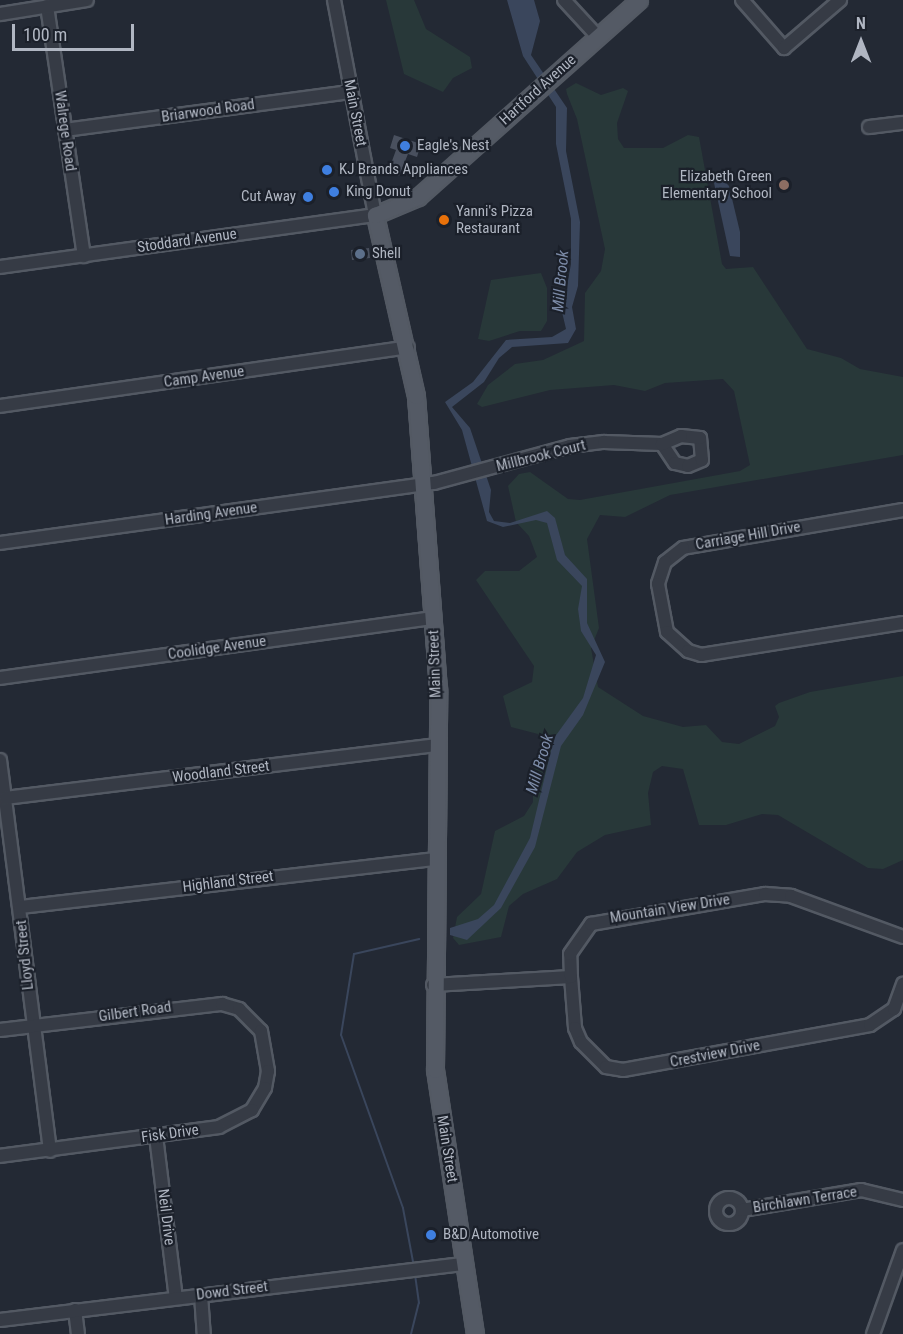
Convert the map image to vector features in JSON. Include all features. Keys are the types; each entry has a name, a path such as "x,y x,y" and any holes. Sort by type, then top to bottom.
{"main road":[{"name":"Hartford Avenue","path":"375,215 418,197 639,0"},
{"name":"Main Street","path":"375,215 408,348 423,485 433,618 436,745 433,985 435,1070 475,1334"}],"street":[{"path":"0,14 87,0"},
{"name":"Main Street","path":"334,0 375,215"},
{"path":"564,0 598,37"},
{"path":"742,0 784,48 840,0"},
{"name":"Walrege Road","path":"47,6 84,256"},
{"name":"Briarwood Road","path":"65,130 351,92"},
{"path":"869,127 903,123"},
{"name":"Stoddard Avenue","path":"0,267 375,215"},
{"name":"Camp Avenue","path":"0,406 408,348"},
{"name":"Millbrook Court","path":"423,485 570,446 629,440 662,444"},
{"name":"Harding Avenue","path":"0,543 423,485"},
{"name":"Carriage Hill Drive","path":"903,510 683,548 665,562 658,584 667,632 688,651 701,655 903,623"},
{"name":"Coolidge Avenue","path":"0,678 433,618"},
{"name":"Woodland Street","path":"5,798 436,745"},
{"name":"Lloyd Street","path":"0,760 51,1151"},
{"name":"Highland Street","path":"20,907 436,859"},
{"name":"Mountain View Drive","path":"571,976 570,954 591,924 765,894 791,896 903,937"},
{"path":"433,985 571,976"},
{"name":"Crestview Drive","path":"571,976 575,1029 581,1042 606,1067 623,1070 870,1025 894,1009 903,984"},
{"name":"Gilbert Road","path":"0,1030 209,1002 239,1009 261,1031"},
{"name":"Fisk Drive","path":"0,1156 219,1127 252,1110 265,1088 268,1071 261,1031"},
{"name":"Neil Drive","path":"156,1136 176,1298"},
{"name":"Birchlawn Terrace","path":"742,1209 861,1190 903,1200"},
{"path":"873,1334 903,1250"},
{"name":"Dowd Street","path":"0,1320 465,1264"},
{"path":"201,1295 204,1334"},
{"path":"75,1310 78,1334"}],"shaded area":[{"path":"386,0 414,0 426,29 470,57 472,68 453,78 443,92 404,74"},
{"path":"576,83 601,95 623,88 628,91 617,123 618,139 624,148 663,148 688,135 699,137 722,264 726,269 753,267 807,349 841,358 860,369 903,377 903,455 670,495 625,517 600,515 587,539 599,628 591,648 598,687 643,716 683,727 706,725 722,742 739,744 775,726 779,717 775,706 779,703 810,692 903,676 903,860 883,869 868,868 778,815 762,814 726,825 699,825 683,769 662,766 653,772 648,793 651,825 605,835 577,852 557,879 523,894 509,906 501,937 459,945 453,938 457,917 481,894 495,831 524,816 533,802 533,775 541,743 538,734 511,727 503,696 532,682 534,666 476,580 485,571 519,571 537,557 529,536 516,522 508,486 519,474 530,472 568,499 580,500 740,471 750,465 734,391 723,379 665,383 645,391 614,385 550,390 482,407 477,404 488,385 515,364 543,360 584,341 585,293 601,271 605,249 577,119 566,89"},
{"path":"541,273 547,288 547,321 541,331 520,331 489,341 478,339 491,280"}],"water":[{"path":"507,0 534,0 540,21 531,55 567,108 566,151 580,222 578,286 572,307 576,329 568,343 512,347 499,358 484,382 452,407 470,428 491,490 489,512 494,521 510,523 547,511 555,518 565,555 587,579 587,623 605,662 583,715 561,746 535,847 501,908 467,940 450,935 450,928 478,919 494,905 530,838 554,738 583,698 596,655 581,631 578,609 582,586 557,560 547,523 536,520 503,527 487,521 462,430 445,402 473,382 506,340 552,337 566,329 562,312 571,264 571,219 556,144 556,107 523,56"},
{"path":"716,172 729,186 740,232 740,257 730,256 714,183"}],"building":[{"path":"394,135 421,144 417,157 408,154 399,176 388,172 396,150 390,148"},
{"name":"Shell","path":"369,248 370,258 352,260 351,250"}],"waterway":[{"name":"Mill Brook","path":"414,1267 403,1208 341,1035 354,954 419,939"},
{"name":"Mill Brook","path":"411,1334 419,1303 415,1275"}],"place":[{"name":"Eagle's Nest","path":"405,146"},
{"name":"KJ Brands Appliances","path":"327,170"},
{"name":"Elizabeth Green Elementary School","path":"784,185"},
{"name":"King Donut","path":"334,192"},
{"name":"Cut Away","path":"308,197"},
{"name":"Yanni's Pizza Restaurant","path":"444,220"},
{"name":"Shell","path":"360,254"},
{"name":"B&D Automotive","path":"431,1235"}]}
